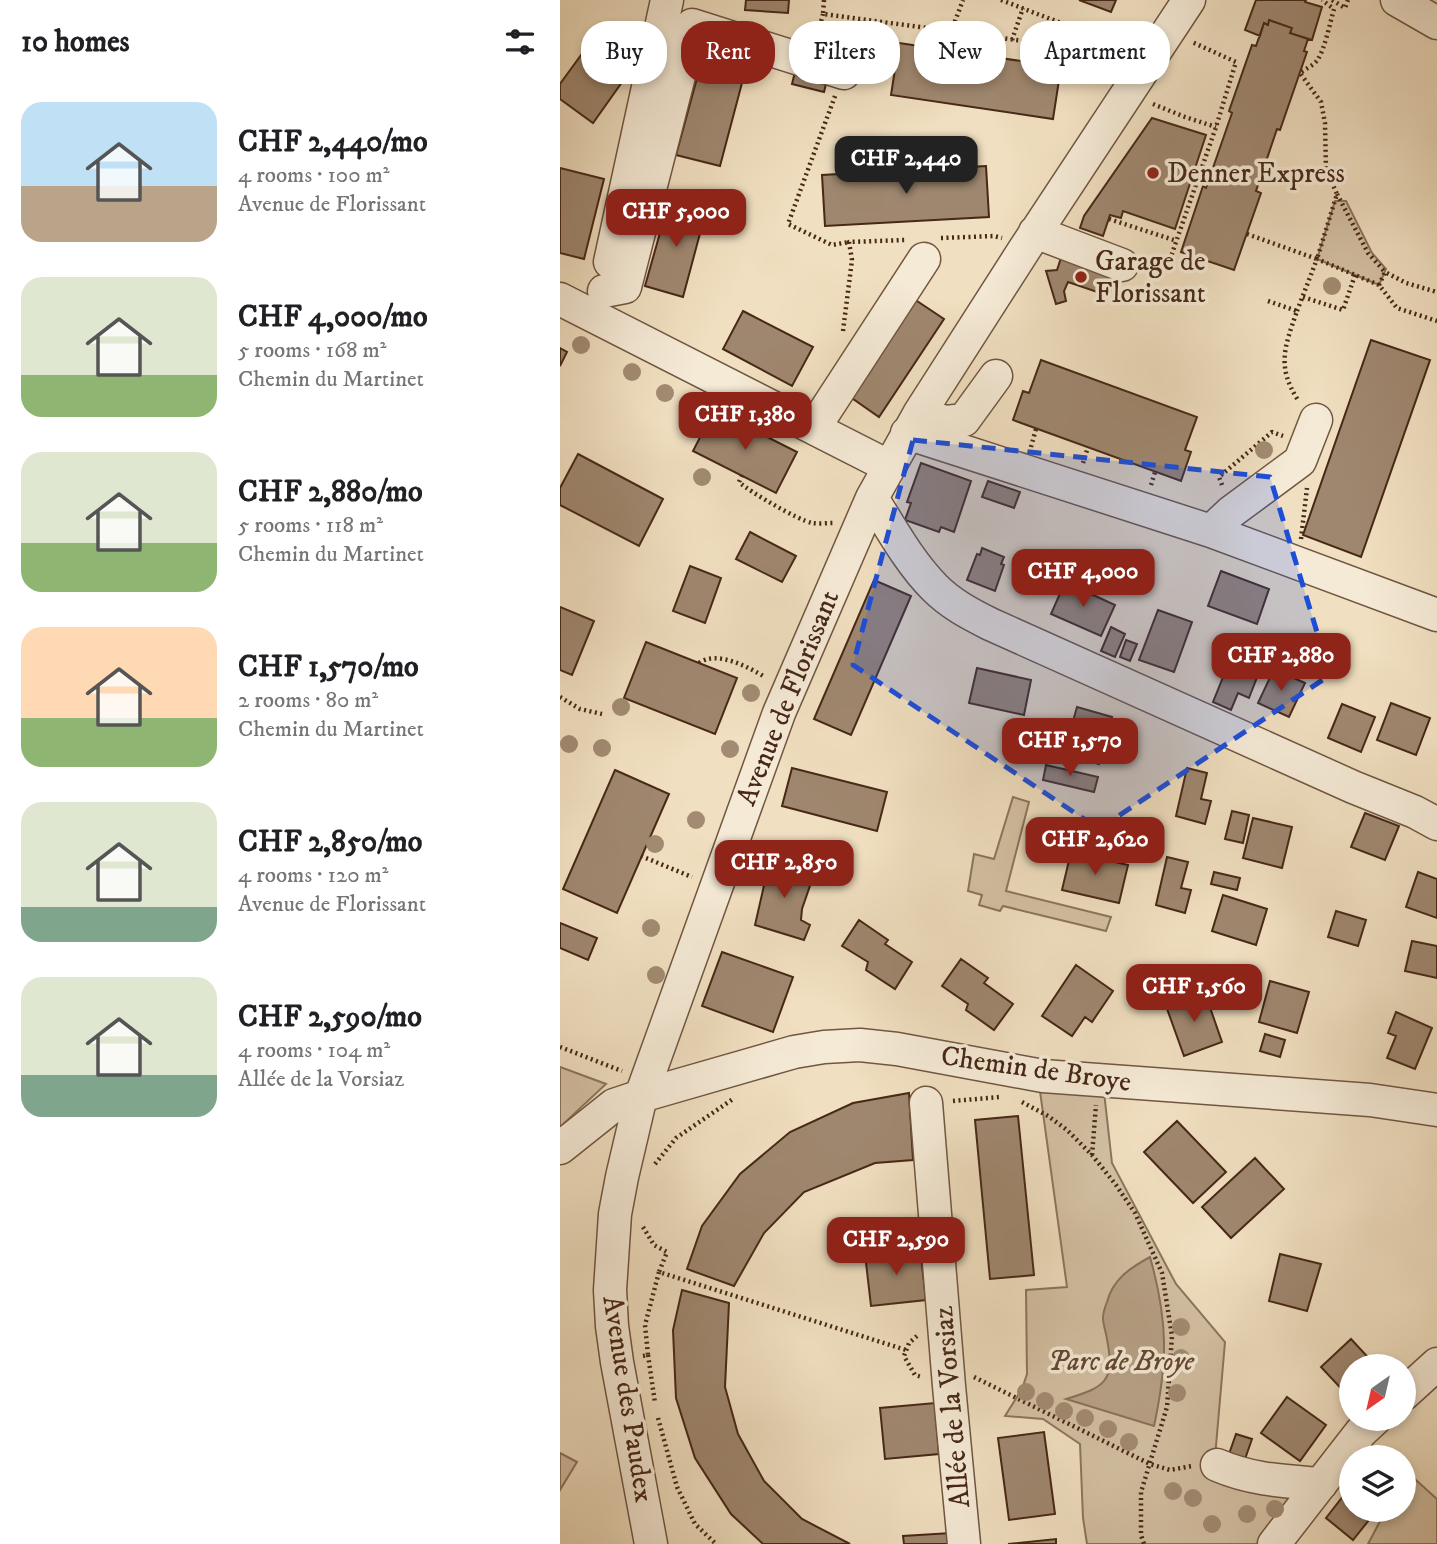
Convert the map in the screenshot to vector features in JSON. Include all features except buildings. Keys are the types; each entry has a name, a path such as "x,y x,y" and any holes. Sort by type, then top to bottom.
{"street":[{"path":"601,304 667,0"},
{"name":"Avenue de Florissant","path":"611,1254 632,1084 779,713 872,498 913,424 1035,232 1189,0"},
{"path":"1397,0 1437,23"},
{"path":"601,304 625,287 692,25 789,56"},
{"path":"1035,232 1122,265"},
{"path":"814,428 923,260"},
{"path":"560,299 601,304 814,428 888,467"},
{"path":"913,424 964,419 996,376"},
{"path":"913,424 1221,522 1431,613"},
{"path":"1221,522 1300,461 1304,430"},
{"path":"872,498 915,565 936,589 960,608 1014,635 1437,824"},
{"name":"Chemin de Broye","path":"560,1148 614,1105 632,1084 824,1046 860,1045 897,1049 1043,1076 1370,1100 1437,1110"},
{"name":"Allée de la Vorsiaz","path":"926,1104 964,1544"},
{"name":"Avenue des Paudex","path":"611,1254 612,1326 651,1544"},
{"path":"1416,1383 1437,1364"},
{"path":"1274,1544 1361,1432"},
{"path":"1217,1465 1259,1479 1321,1484"}],"path":[{"path":"824,0 823,14 914,27"},
{"path":"955,21 963,0"},
{"path":"1001,0 1056,21"},
{"path":"1322,0 1334,9 1319,59 1300,73 1321,102 1325,123 1326,170 1368,253 1385,272 1406,284 1437,292"},
{"path":"1332,0 1345,8 1348,0"},
{"path":"1012,40 1023,8"},
{"path":"1006,39 1020,41"},
{"path":"1168,265 1236,62 1191,42"},
{"path":"840,84 788,224 832,245 849,242"},
{"path":"1153,104 1216,127"},
{"path":"1221,522 1219,477 1272,432 1304,430 1304,409 1287,380 1283,364 1297,311 1317,259 1337,194"},
{"path":"1109,219 1177,241"},
{"path":"1247,234 1379,285 1396,308 1437,321"},
{"path":"1379,285 1385,272"},
{"path":"1303,297 1343,310 1355,275"},
{"path":"1268,301 1297,311"},
{"path":"742,475 739,482 746,489 809,523 842,522"},
{"path":"1303,534 1308,480"},
{"path":"699,663 712,657 746,666 775,683"},
{"path":"560,696 580,709 602,714"},
{"path":"641,856 703,881"},
{"path":"560,1047 632,1084"},
{"path":"1092,1155 1096,1104 1105,1081"},
{"path":"653,1166 676,1138 741,1094"},
{"path":"926,1104 1007,1098"},
{"path":"1014,1099 1048,1115 1092,1155 1135,1213 1163,1273 1172,1336 1167,1407 1141,1492 1141,1535 1144,1544"},
{"path":"643,1226 654,1245 667,1252 645,1325 657,1415 677,1487 695,1524 716,1544"},
{"path":"659,1272 906,1350"},
{"path":"617,1362 649,1355"},
{"path":"947,1363 1150,1464 1170,1471 1202,1463 1217,1465"}],"highlighted area":[{"path":"913,440 1270,477 1330,675 1099,829 853,665"}],"green space":[{"path":"1335,201 1346,201 1372,253 1386,269 1379,285 1317,259"},
{"path":"1013,797 1029,802 1006,891 1111,917 1106,931 1003,906 1000,911 979,905 982,895 968,891 974,854 994,859"},
{"path":"560,1067 606,1084 560,1127"},
{"name":"Parc de Broye","path":"1039,1084 1104,1092 1112,1163 1176,1284 1225,1342 1214,1469 1297,1490 1258,1544 1087,1544 1083,1518 1080,1444 1043,1419 1005,1416 1022,1389 1027,1374 1026,1290 1067,1287"},
{"path":"560,1453 577,1462 560,1490"},
{"path":"1416,1480 1437,1499 1437,1544 1368,1544 1380,1522 1416,1522"}],"shaded area":[{"path":"1150,1257 1160,1301 1164,1341 1162,1381 1154,1426 1066,1399 1099,1386 1104,1380 1110,1364 1103,1316 1110,1294 1123,1275"}],"place":[{"name":"Denner Express","path":"1153,173"},
{"name":"Garage de Florissant","path":"1081,277"}]}
